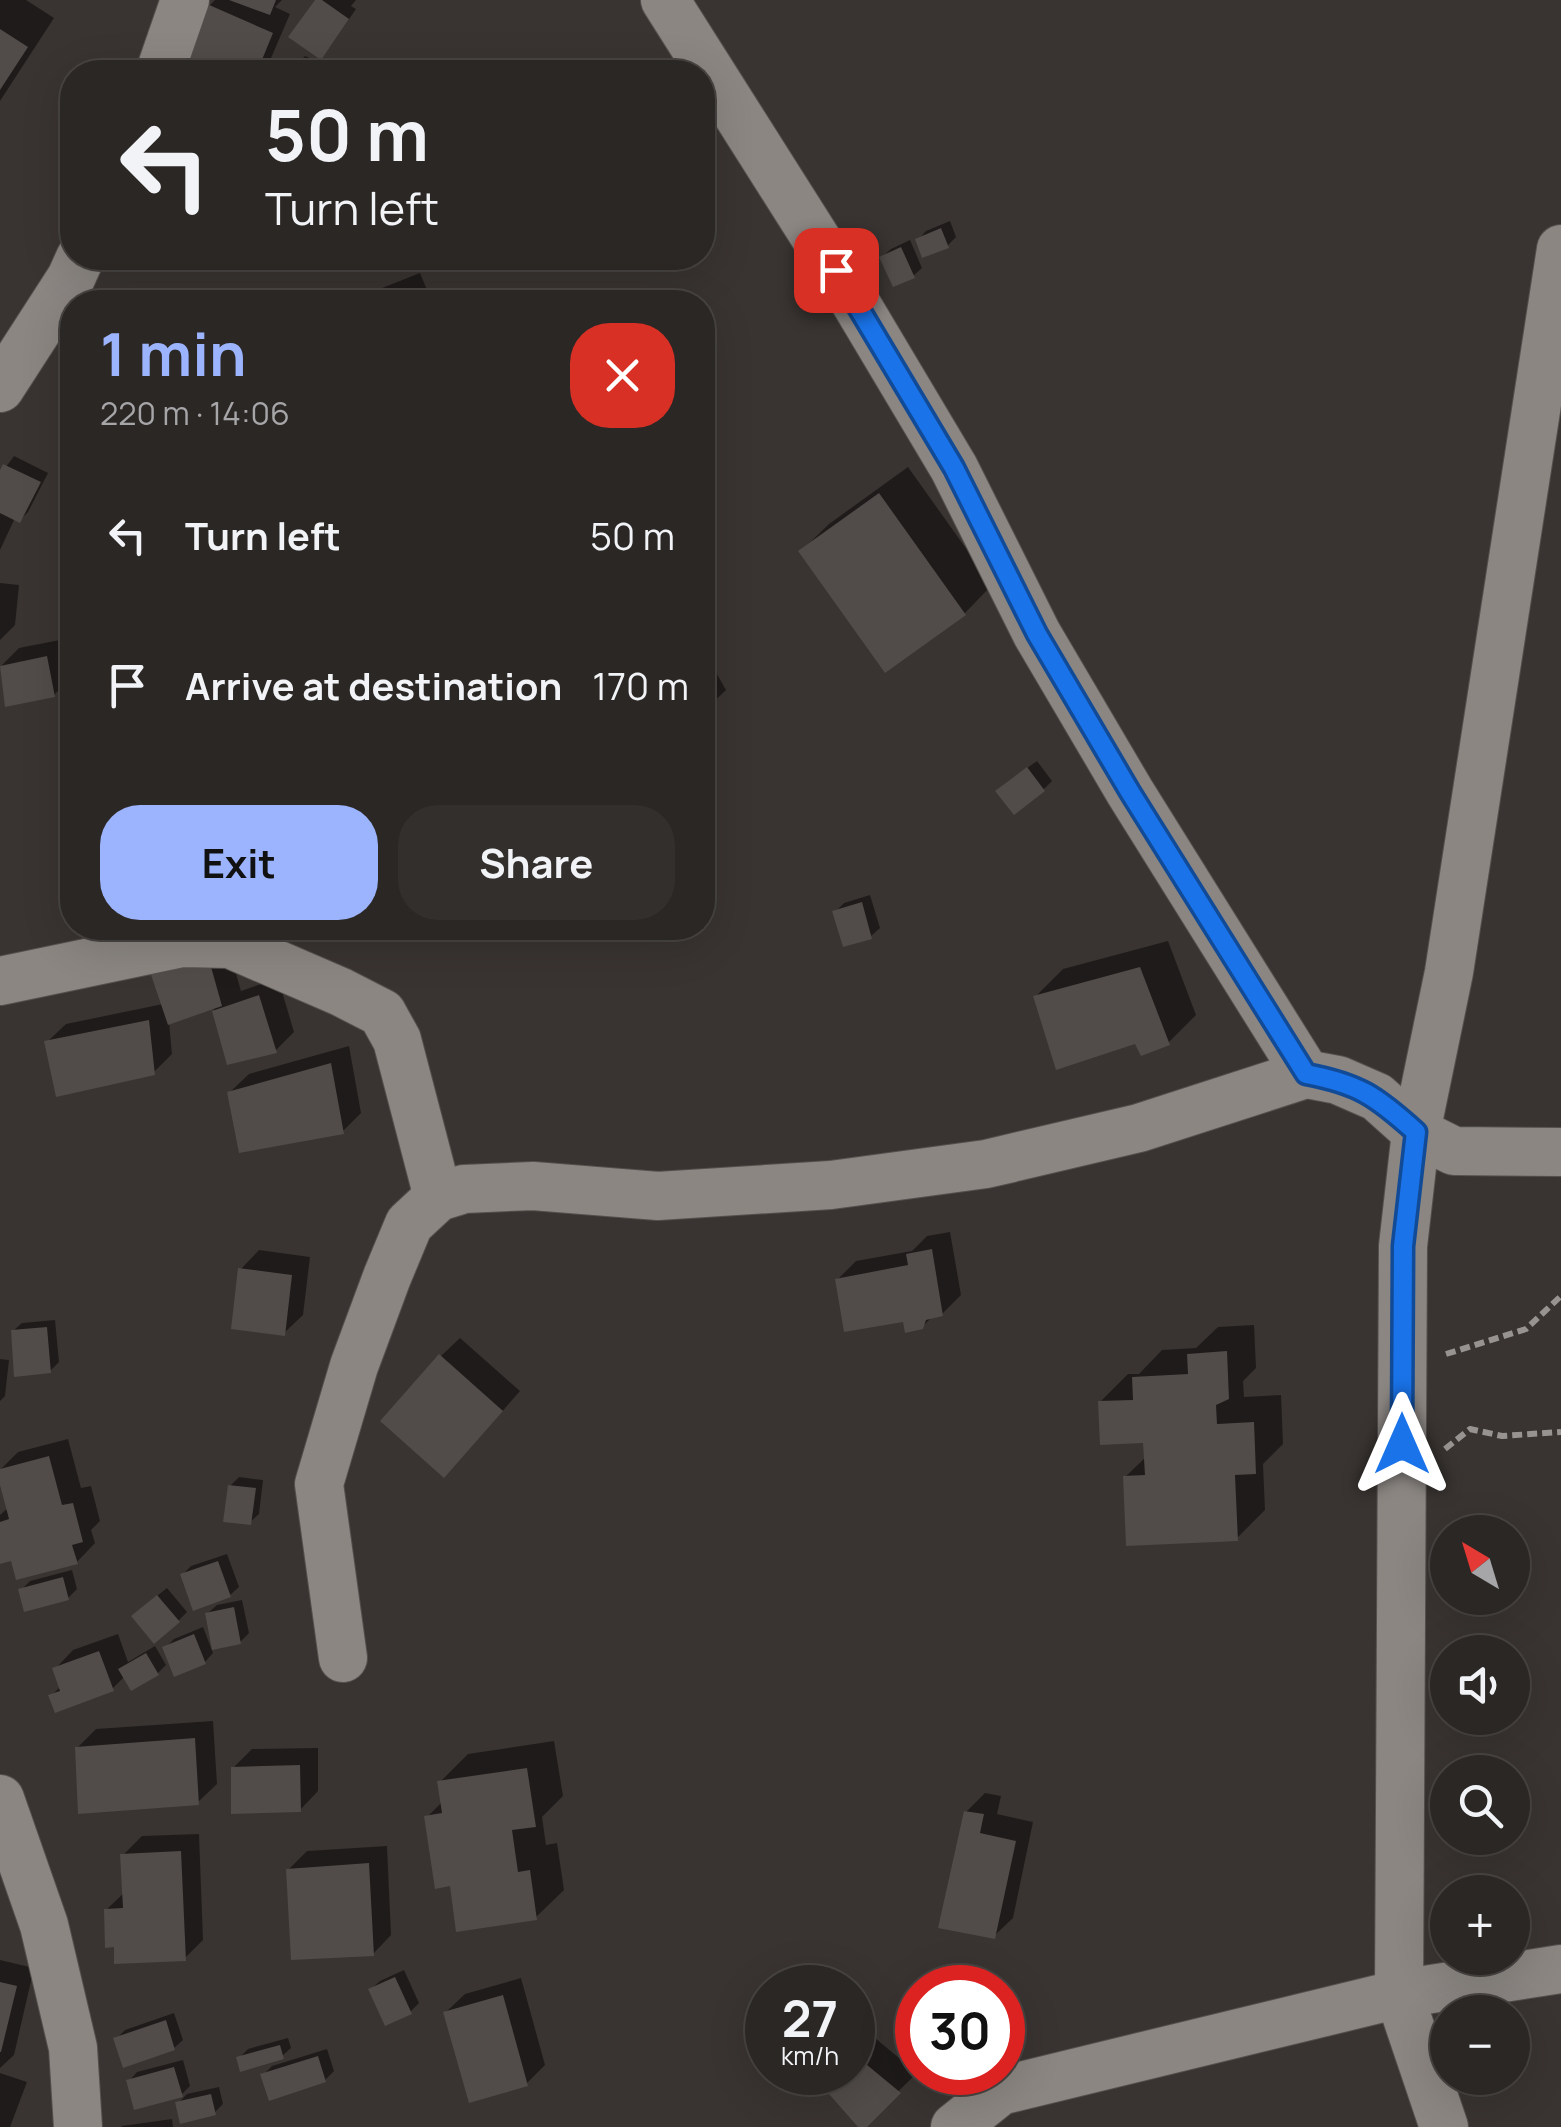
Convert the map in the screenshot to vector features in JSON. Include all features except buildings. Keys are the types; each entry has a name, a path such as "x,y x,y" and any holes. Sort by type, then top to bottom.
{"street":[{"path":"164,60 185,0"},
{"path":"665,0 702,60"},
{"path":"715,80 954,468 1037,634 1130,792 1306,1074"},
{"path":"1444,2127 1399,1994 1403,1246 1416,1132 1452,953 1561,249"},
{"path":"0,388 60,290"},
{"path":"0,981 182,944 230,944 341,992 382,1013 397,1040 438,1196"},
{"path":"342,1658 319,1484 354,1366 408,1224 438,1196 464,1189 533,1186 658,1196 831,1186 986,1164 1139,1128 1306,1074 1338,1080 1376,1097 1416,1132 1454,1152 1561,1152"},
{"path":"0,1800 48,1942 73,2048 78,2127"},
{"path":"955,2127 1000,2092 1399,1994 1561,1969"}],"path":[{"path":"1402,1369 1526,1328 1561,1296"},
{"path":"1402,1482 1470,1429 1502,1436 1561,1432"}],"route":[{"path":"836,270 954,468 1037,634 1130,792 1306,1074 1338,1080 1376,1097 1416,1132 1403,1246 1402,1444"}]}
